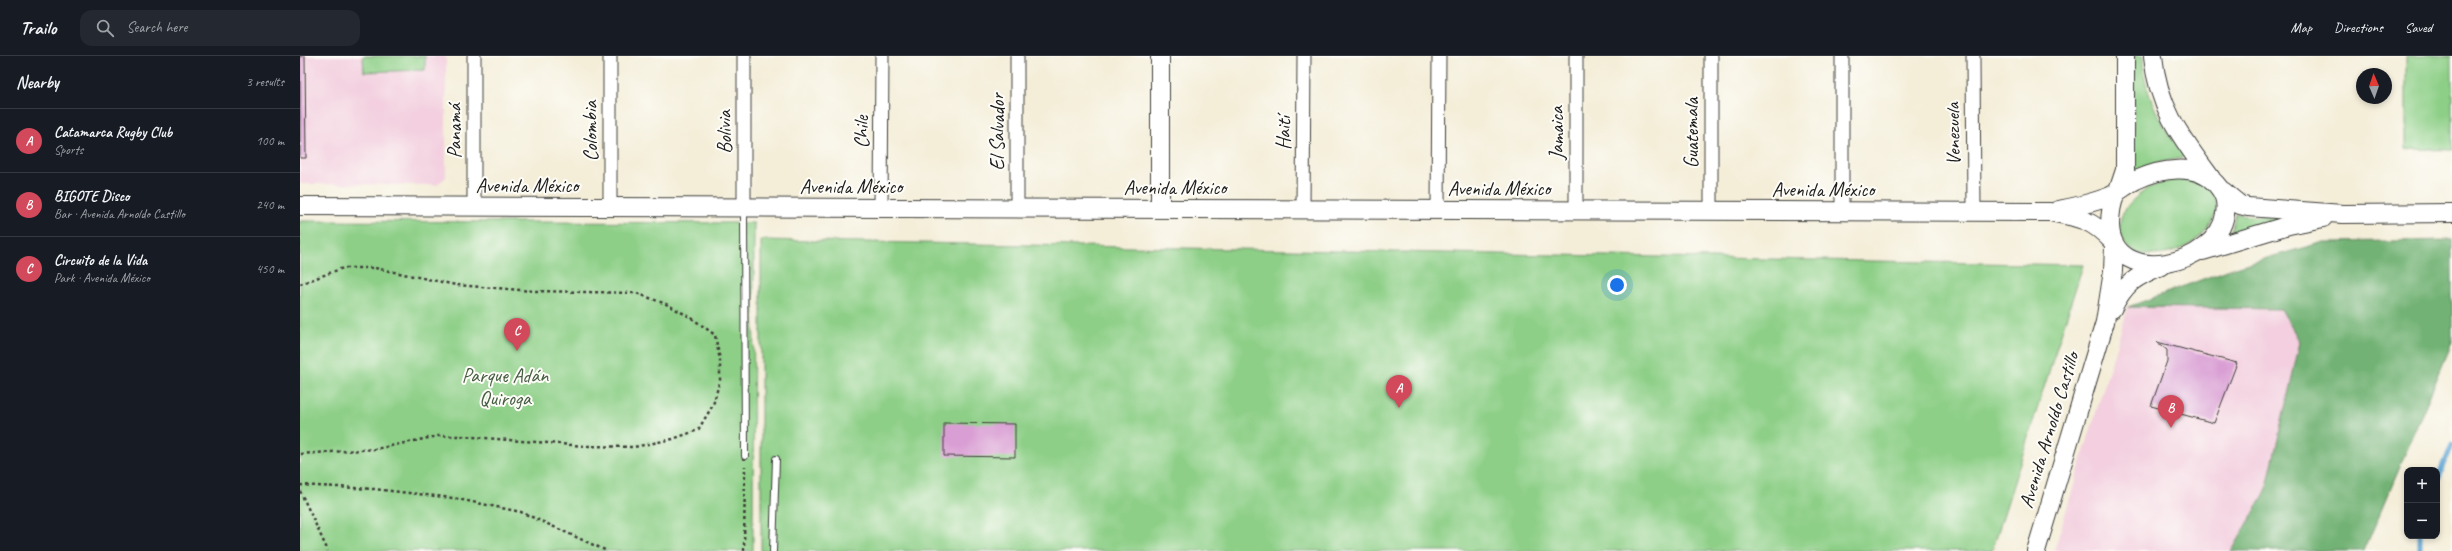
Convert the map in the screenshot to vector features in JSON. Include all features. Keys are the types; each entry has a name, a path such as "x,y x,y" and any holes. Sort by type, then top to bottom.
{"main road":[{"path":"1160,56 1160,209"},
{"path":"2125,56 2125,170 2111,208 2113,243 2132,261 2150,264 2169,262 2289,225 2343,214"},
{"path":"2153,56 2158,89 2167,114 2217,185 2226,202 2226,214 2221,230 2211,243 2195,254"},
{"path":"2117,192 2148,176 2171,170 2194,171 2217,185 2240,205 2248,207 2343,214 2452,213"},
{"name":"Avenida México","path":"300,206 2050,212 2092,203 2117,192"},
{"name":"Avenida México","path":"2050,212 2089,221 2097,225 2113,243"},
{"name":"Avenida Arnoldo Castillo","path":"2036,551 2105,322 2113,272 2113,243"},
{"name":"Avenida Arnoldo Castillo","path":"2105,322 2121,290 2130,281 2169,262"}],"street":[{"name":"Panamá","path":"474,56 474,207"},
{"name":"Colombia","path":"610,56 610,207"},
{"name":"Bolivia","path":"744,56 744,208"},
{"name":"Chile","path":"881,208 882,56"},
{"name":"El Salvador","path":"1016,208 1017,56"},
{"name":"Haití","path":"1303,209 1304,56"},
{"path":"1438,210 1439,56"},
{"name":"Jamaica","path":"1576,56 1576,210"},
{"name":"Guatemala","path":"1711,56 1711,211"},
{"path":"1842,56 1842,211"},
{"name":"Venezuela","path":"1973,56 1974,212"}],"lane":[{"path":"744,208 745,456"},
{"path":"773,551 776,459"}],"path":[{"path":"300,284 343,268 375,268 456,285 534,291 636,293 666,304 690,317 715,335 720,367 720,380 712,405 698,430 673,439 634,447 585,446 446,436 376,449 300,454"},
{"path":"744,551 745,456"},
{"path":"300,485 374,489 453,498 521,512 608,551"},
{"path":"300,491 328,551"}],"shaded area":[{"path":"300,56 446,56 446,177 437,185 300,184"},
{"path":"2128,307 2281,309 2300,342 2266,491 2232,551 2054,551"}],"green space":[{"path":"363,56 425,56 425,70 364,72"},
{"path":"2134,56 2143,56 2146,82 2155,108 2168,132 2183,154 2182,158 2148,165 2135,173 2133,170"},
{"path":"2406,56 2452,56 2452,150 2406,149"},
{"path":"2183,179 2203,185 2214,195 2216,208 2212,222 2202,235 2187,246 2169,253 2149,255 2138,253 2129,248 2123,242 2120,234 2122,216 2127,207 2139,194 2151,187 2170,181"},
{"path":"2236,213 2250,216 2306,215 2230,234"},
{"name":"Parque Adán Quiroga","path":"300,221 754,223 753,551 300,551"},
{"path":"761,240 2083,265 1992,551 761,551"},
{"path":"2452,240 2452,343 2364,551 2232,551 2266,491 2300,342 2281,309 2128,307 2238,266 2324,242"}],"building":[{"path":"300,56 305,56 306,158 300,158"},
{"path":"2157,342 2237,363 2214,423 2151,406 2167,361 2167,350"},
{"path":"944,423 1015,424 1015,457 944,456"}],"waterway":[{"path":"2440,475 2452,445"},
{"path":"2420,539 2420,551"}],"place":[{"name":"Circuito de la Vida","path":"517,351"},
{"name":"Catamarca Rugby Club","path":"1399,408"},
{"name":"BIGOTE Disco","path":"2171,428"}]}
